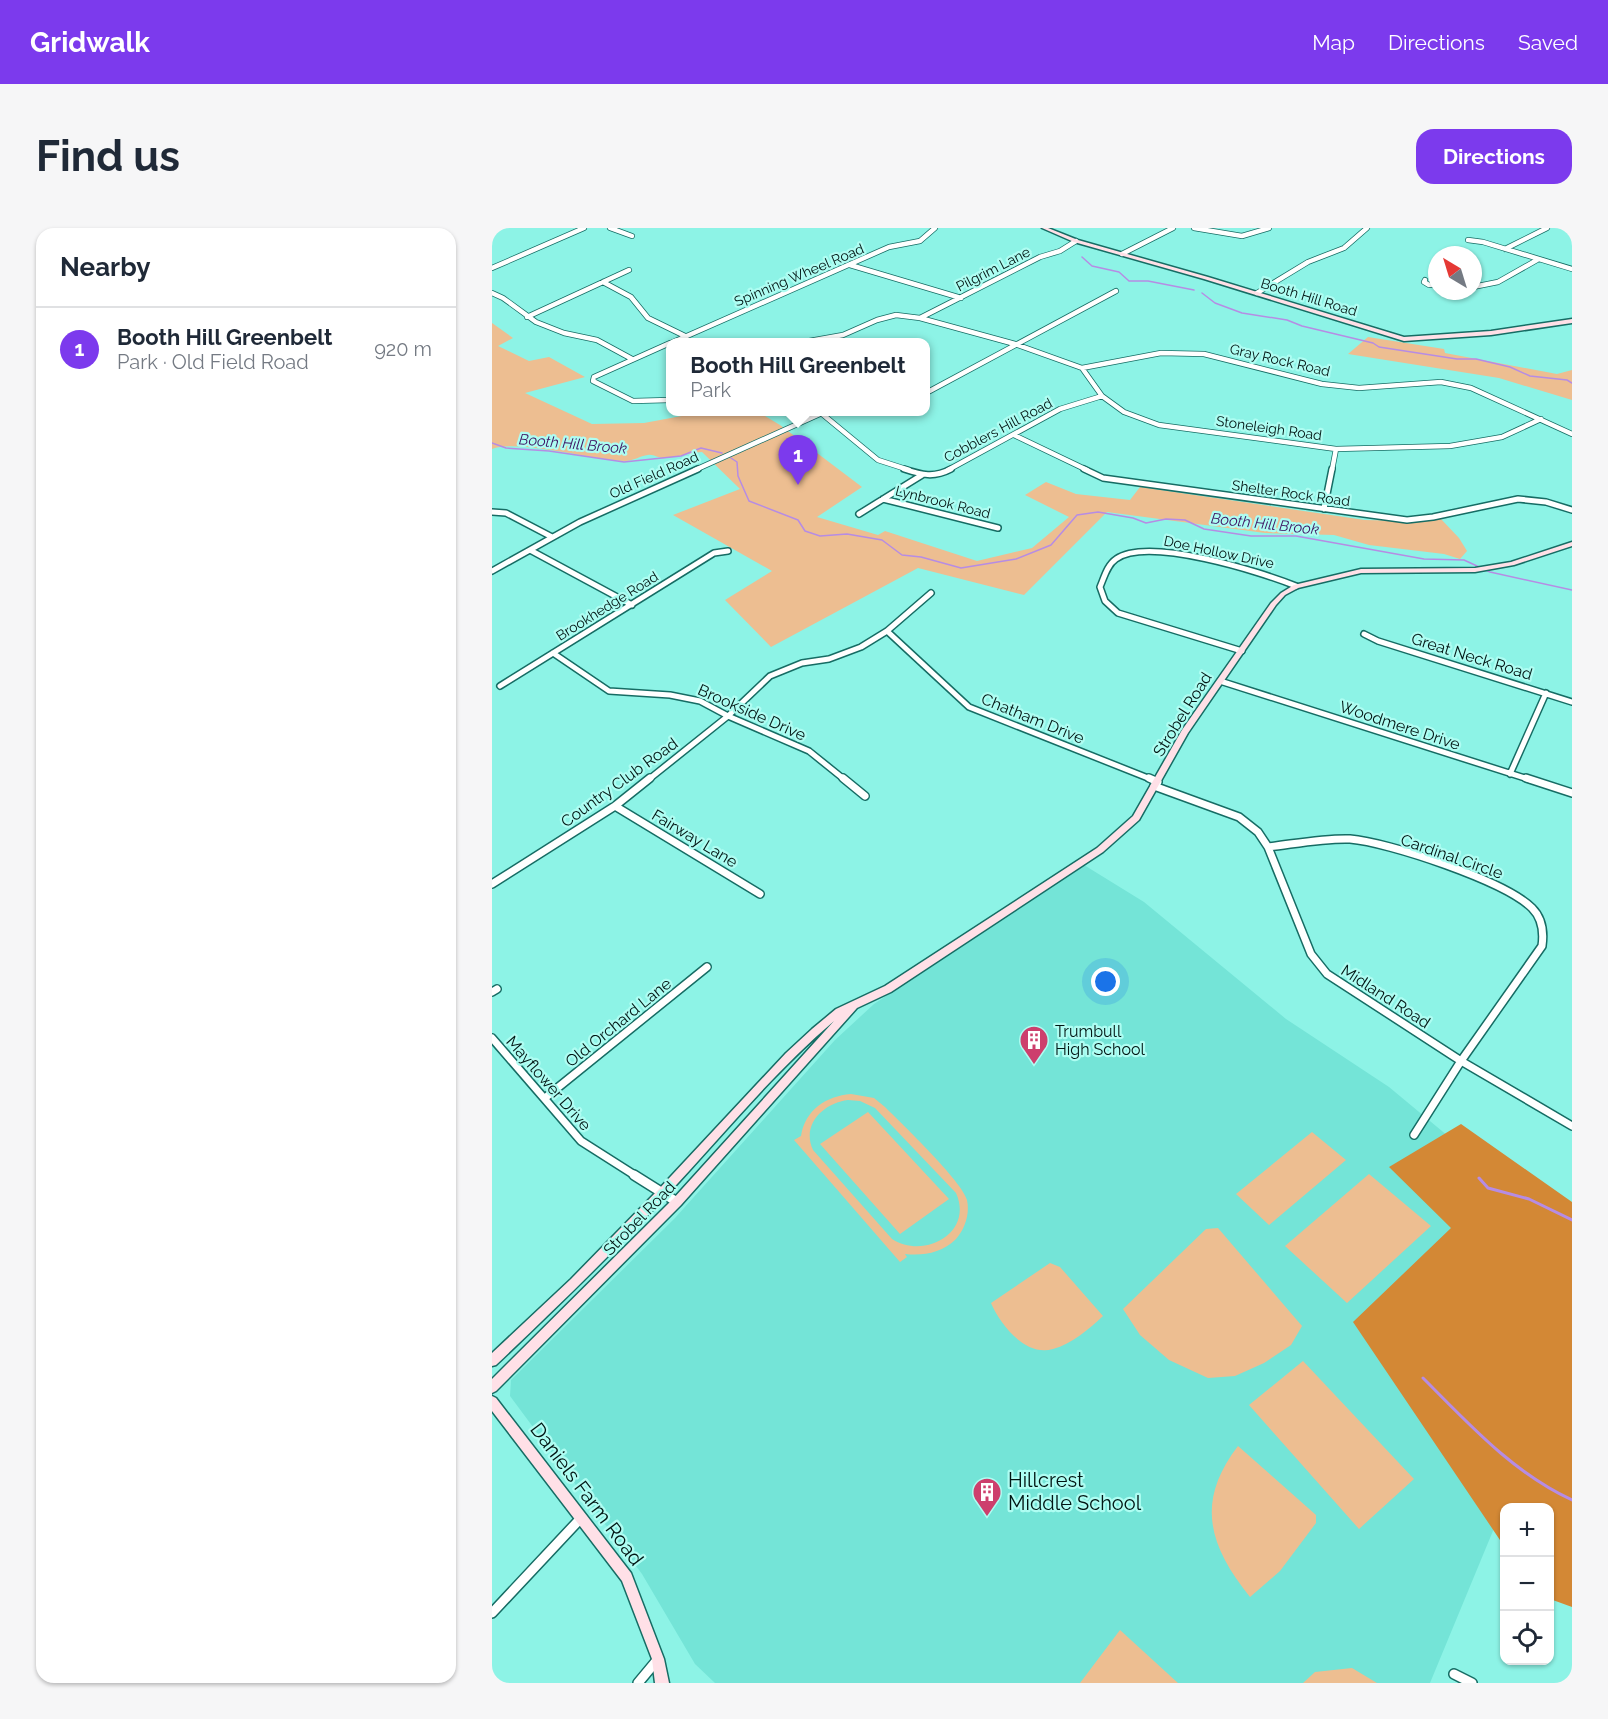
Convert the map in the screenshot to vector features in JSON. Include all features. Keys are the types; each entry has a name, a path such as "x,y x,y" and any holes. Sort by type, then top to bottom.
{"street":[{"path":"492,268 584,228"},
{"path":"610,228 632,236"},
{"name":"Spinning Wheel Road","path":"681,338 889,247 920,241 935,228"},
{"name":"Booth Hill Road","path":"1044,228 1076,241 1257,293 1404,339 1491,333 1572,321"},
{"path":"1122,254 1173,228"},
{"path":"1194,228 1232,237 1249,236 1269,228"},
{"path":"1257,293 1308,261 1344,248 1367,228"},
{"path":"1504,249 1543,228"},
{"path":"1468,240 1483,242 1572,269"},
{"name":"Pilgrim Lane","path":"920,318 1040,257 1060,251 1076,241"},
{"path":"1482,285 1498,282 1537,260"},
{"path":"850,265 961,298"},
{"path":"527,317 629,270"},
{"path":"603,282 631,297 648,318 685,336"},
{"path":"930,391 1116,291"},
{"path":"492,293 503,298 527,317 559,331 597,340 632,359"},
{"path":"824,338 843,335 896,315 920,318 1015,344 1082,368"},
{"name":"Spinning Wheel Road","path":"666,345 594,377 593,381 633,401 666,400"},
{"name":"Gray Rock Road","path":"1082,368 1161,352 1204,354 1322,384 1359,387 1441,382 1471,388 1572,434"},
{"name":"Stoneleigh Road","path":"1082,368 1102,396 1124,412 1160,425 1336,449 1450,446 1502,437 1541,419"},
{"name":"Cobblers Hill Road","path":"922,475 940,475 1060,409 1102,396"},
{"name":"Old Field Road","path":"492,572 580,522 811,416"},
{"path":"825,416 878,460 922,475"},
{"name":"Shelter Rock Road","path":"1014,435 1103,478 1324,509 1407,520 1518,499 1546,502 1572,510"},
{"path":"1324,509 1336,449"},
{"path":"859,514 922,475"},
{"name":"Lynbrook Road","path":"883,499 998,528"},
{"path":"492,512 506,513 552,537"},
{"name":"Strobel Road","path":"492,1360 575,1283 789,1056 839,1012 888,989 943,954 1100,850 1136,818 1185,732 1273,604 1283,594 1296,586 1371,569 1475,570 1512,564 1572,544"},
{"path":"530,550 632,605"},
{"name":"Doe Hollow Drive","path":"1242,651 1118,613 1105,601 1100,587 1114,560 1133,551 1155,550 1278,577 1296,586"},
{"name":"Brookhedge Road","path":"500,686 714,553 728,551"},
{"name":"Country Club Road","path":"492,884 615,806 728,716 770,676 802,663 829,659 850,651 887,631 931,593"},
{"name":"Chatham Drive","path":"887,631 969,707 1156,784"},
{"name":"Great Neck Road","path":"1364,634 1378,641 1572,702"},
{"name":"Brookside Drive","path":"553,653 609,691 670,695 700,701 809,752 865,796"},
{"name":"Woodmere Drive","path":"1220,681 1572,794"},
{"path":"1510,774 1546,693"},
{"name":"Midland Road","path":"1156,784 1239,817 1258,832 1268,848 1311,954 1327,974 1461,1061 1572,1126"},
{"name":"Fairway Lane","path":"615,806 760,894"},
{"name":"Cardinal Circle","path":"1268,848 1347,838 1366,841 1493,883 1515,894 1533,908 1544,929 1542,946 1461,1061 1414,1135"},
{"name":"Old Orchard Lane","path":"544,1098 707,967"},
{"name":"Strobel Road","path":"492,1387 677,1202 854,1006"},
{"name":"Mayflower Drive","path":"492,1038 580,1141 677,1202"},
{"path":"789,1056 801,1063"},
{"name":"Daniels Farm Road","path":"492,1402 627,1577 658,1659 662,1683"},
{"path":"492,1613 581,1518"},
{"path":"638,1683 658,1659"},
{"path":"1455,1674 1472,1683"}],"shaded area":[{"path":"492,323 513,338 498,346 529,361 549,357 585,377 525,393 592,424 644,423 682,416 765,416 862,487 817,517 878,535 885,531 977,561 1032,548 1069,517 1025,495 1046,482 1076,494 1130,500 1140,487 1365,520 1441,519 1459,538 1467,551 1460,559 1444,554 1369,545 1334,535 1265,533 1107,512 1024,595 918,568 771,647 725,600 772,571 673,515 740,489 702,452 666,458 648,455 625,461 537,448 492,449"},
{"path":"1368,337 1444,349 1445,353 1557,374 1572,370 1572,400 1499,378 1348,354"},
{"path":"1084,865 1144,902 1286,1019 1389,1087 1466,1151 1519,1468 1505,1503 1500,1503 1500,1514 1430,1683 715,1683 695,1664 642,1574 510,1396 511,1380 675,1218 835,1040 874,1004"},
{"path":"851,1094 874,1098 917,1139 963,1191 967,1200 966,1221 962,1231 951,1244 932,1252 905,1254 907,1257 900,1262 794,1140 801,1136 807,1119 818,1106 842,1095","holes":["860,1101 875,1108 956,1193 960,1207 958,1220 952,1231 943,1239 918,1246 905,1245 892,1239 813,1150 810,1132 817,1116 823,1110 839,1102"]},
{"path":"868,1112 949,1199 900,1234 820,1144"},
{"path":"1461,1124 1572,1202 1572,1607 1554,1600 1554,1503 1500,1503 1500,1540 1353,1322 1451,1228 1389,1167"},
{"path":"1312,1132 1346,1160 1269,1225 1236,1194"},
{"path":"1369,1174 1431,1226 1347,1303 1285,1246"},
{"path":"1218,1228 1302,1326 1291,1345 1264,1363 1235,1376 1208,1378 1169,1360 1140,1335 1123,1309 1206,1229"},
{"path":"1050,1263 1060,1267 1103,1316 1067,1344 1043,1350 1033,1348 1015,1337 1007,1329 991,1303"},
{"path":"1303,1361 1414,1479 1359,1529 1249,1405"},
{"path":"1238,1446 1316,1515 1316,1523 1280,1571 1250,1597 1225,1560 1212,1523 1212,1505 1216,1486 1224,1466"},
{"path":"1120,1630 1178,1683 1080,1683"},
{"path":"1352,1668 1377,1683 1303,1683 1315,1672"}],"waterway":[{"path":"1082,257 1092,266 1119,272 1129,281 1148,281 1194,290"},
{"path":"1202,293 1215,303 1242,313 1287,320 1302,326 1373,343 1379,347 1457,359 1476,359 1510,367 1530,376 1567,380 1572,383"},
{"name":"Booth Hill Brook","path":"492,443 506,448 549,451 624,462 681,456 701,448 722,453"},
{"name":"Booth Hill Brook","path":"731,458 737,462 738,476 749,501 798,520 805,531 820,536 847,534 882,540 902,555 921,557 961,568 1016,559 1051,545 1077,515 1098,512 1133,518 1146,523 1166,519 1185,520 1204,529 1251,536 1296,536 1424,559 1464,560 1490,572 1572,590"},
{"path":"1479,1178 1488,1188 1529,1199 1572,1220"},
{"path":"1423,1378 1492,1446 1530,1476 1572,1500"}],"place":[{"name":"Booth Hill Greenbelt","path":"798,485"},
{"name":"Trumbull High School","path":"1034,1066"},
{"name":"Hillcrest Middle School","path":"987,1518"}]}
